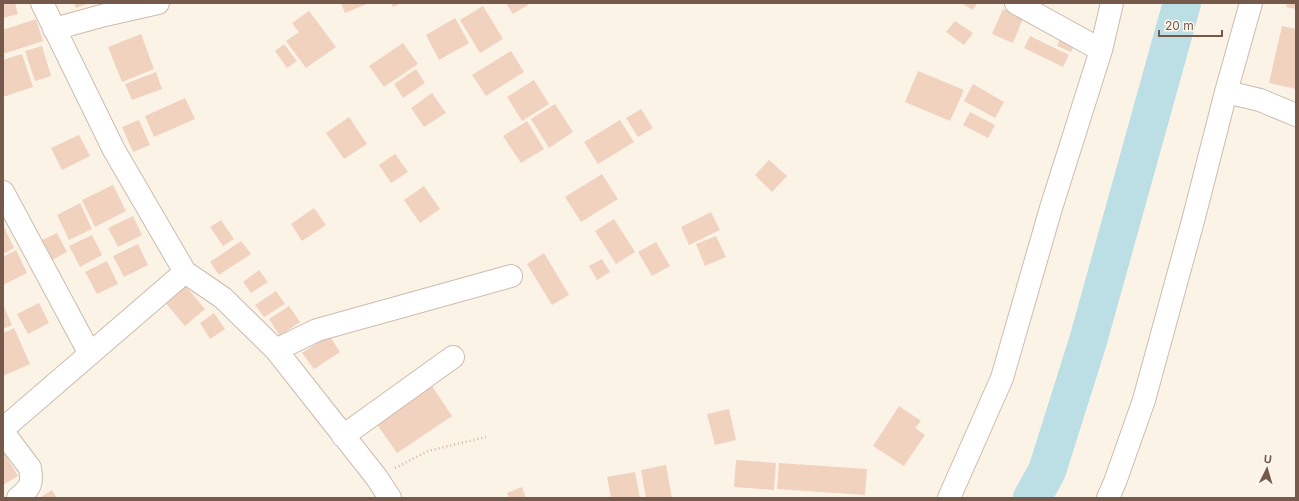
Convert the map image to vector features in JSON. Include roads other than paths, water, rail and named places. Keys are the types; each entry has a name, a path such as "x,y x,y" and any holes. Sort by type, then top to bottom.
{"street":[{"path":"42,3 114,150 168,241 184,272 223,298 276,350 314,396 343,436 377,478 390,498"},
{"path":"54,29 105,15 158,3"},
{"path":"1016,3 1101,50"},
{"path":"950,498 1002,378 1052,208 1101,50 1112,3"},
{"path":"1108,498 1144,400 1251,3"},
{"path":"1226,92 1260,100 1296,114"},
{"path":"3,192 90,354"},
{"path":"18,498 28,489 31,475 30,468 3,430 184,272"},
{"path":"276,350 317,330 511,276"},
{"path":"343,436 453,356"}],"waterway":[{"path":"1032,498 1047,471 1088,341 1182,3"}]}
